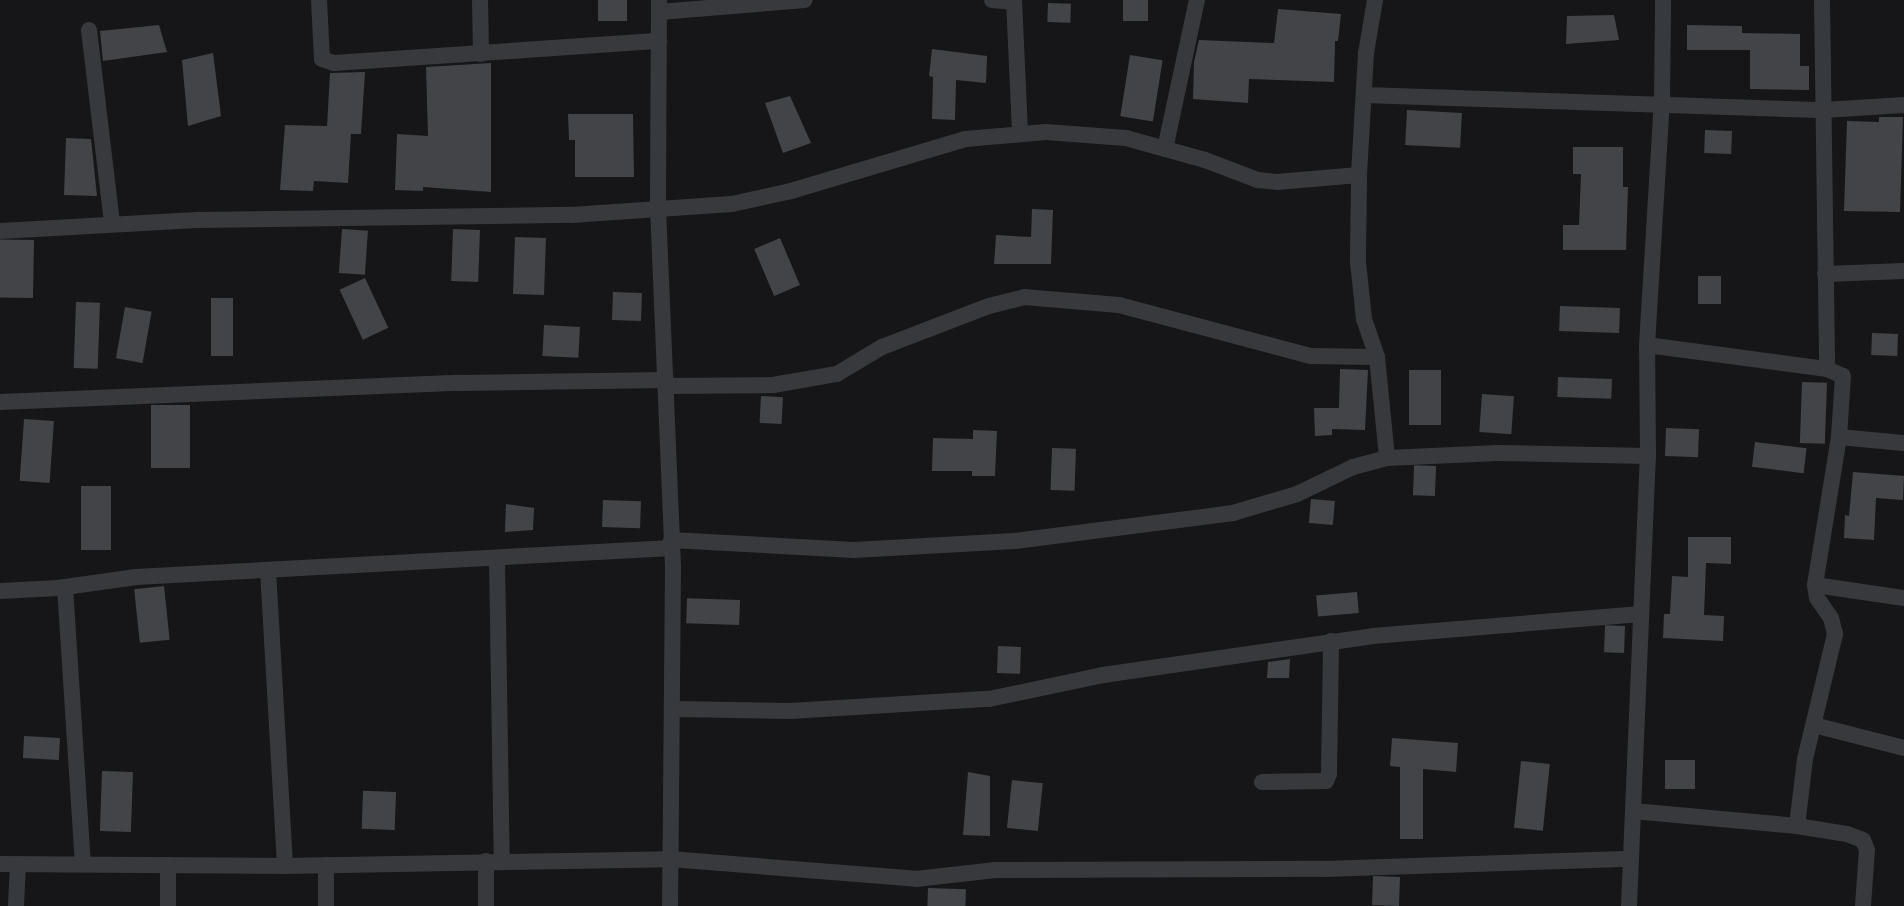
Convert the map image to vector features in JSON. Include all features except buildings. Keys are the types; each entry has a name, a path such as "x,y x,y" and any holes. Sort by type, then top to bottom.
{"street":[{"path":"319,0 322,59 327,62 659,41"},
{"path":"480,0 481,54"},
{"path":"670,906 672,544 658,208 659,6 805,0"},
{"path":"992,0 1014,1 1020,134"},
{"path":"1165,149 1197,0"},
{"path":"1375,0 1364,95 1359,175 1358,262 1364,319 1377,357 1387,458"},
{"path":"1629,906 1647,456 1647,345 1662,103 1663,0"},
{"path":"1822,0 1827,369"},
{"path":"89,30 112,224"},
{"path":"1364,95 1824,110 1904,105"},
{"path":"0,231 112,224 571,215 732,204 791,191 965,139 1046,132 1126,138 1205,160 1258,180 1277,182 1359,175"},
{"path":"1825,274 1904,271"},
{"path":"0,402 445,384 773,385 837,374 883,347 989,306 1024,297 1119,305 1311,356 1377,357"},
{"path":"1647,345 1827,369 1843,376 1839,436 1815,585 1817,598 1830,618 1835,634 1805,759 1797,826"},
{"path":"1839,436 1904,443"},
{"path":"0,591 65,587 136,577 497,558 672,544 854,550 1015,541 1141,527 1233,513 1297,494 1353,467 1387,458 1498,453 1647,456"},
{"path":"486,906 494,861 497,558"},
{"path":"268,570 285,866"},
{"path":"1815,585 1904,598"},
{"path":"65,587 83,864"},
{"path":"672,709 790,711 989,699 1103,675 1331,642 1641,614"},
{"path":"1262,782 1326,781 1329,774 1331,642"},
{"path":"1815,724 1904,748"},
{"path":"1633,811 1797,826 1847,834 1863,840 1867,850 1863,906"},
{"path":"0,864 285,866 670,859 916,880 995,870 1324,869 1631,859"},
{"path":"16,906 18,864"},
{"path":"168,865 168,906"},
{"path":"326,865 326,906"}]}
